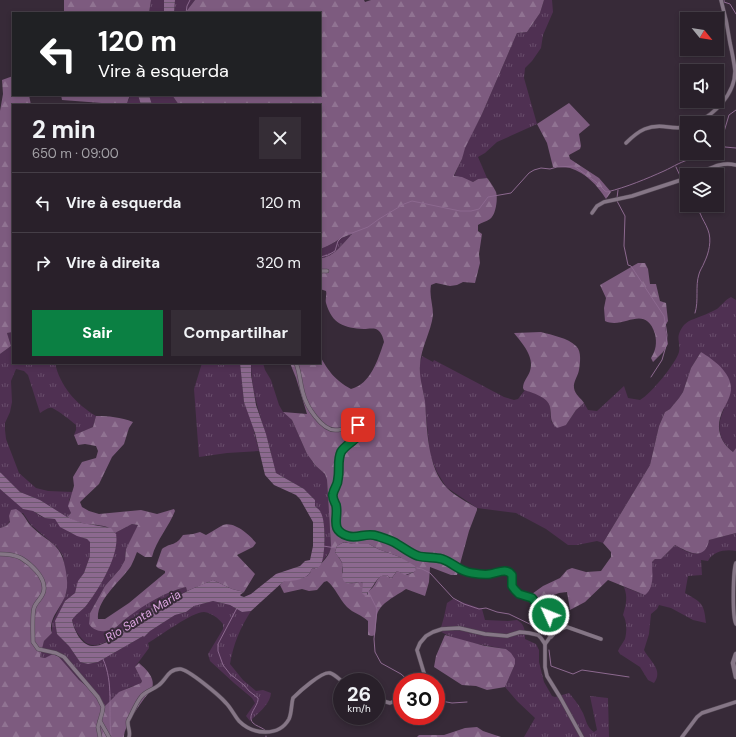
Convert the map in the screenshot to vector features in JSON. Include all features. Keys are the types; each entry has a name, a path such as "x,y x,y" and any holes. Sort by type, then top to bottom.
{"street":[{"path":"708,116 713,113 729,93 734,81 735,71 721,0"},
{"path":"626,143 641,130 652,127 680,128"},
{"path":"711,168 727,164 736,165"},
{"path":"592,213 597,206 604,202 632,196 680,180"},
{"path":"321,271 327,271"},
{"path":"296,364 304,397 321,423 330,429 342,429 354,425 360,427 361,430 359,436 344,448 339,460 338,482 332,498 336,505 336,524 340,532 354,538 368,535 377,536 396,542 415,554 425,558 443,560 458,570 469,573 490,574 503,570 507,571 512,575 512,586 515,590 519,594 532,598 540,609 552,618 553,628 550,638"},
{"path":"0,554 12,555 21,558 32,567 43,581 44,593 33,611 34,644 38,649 60,654 101,702 102,713 98,727 100,737"},
{"path":"736,563 734,567 735,579 733,591 734,620 736,624"},
{"path":"545,644 558,629 567,627 601,639"},
{"path":"424,673 417,653 418,647 426,636 438,630 459,628 485,634 507,636 520,632 529,633 541,638 545,644 545,667 547,676 582,737"},
{"path":"736,654 733,662 736,677"},
{"path":"128,737 130,732 128,722 140,698 145,693 158,686 167,675 174,670 182,669 189,673 221,698 242,724 256,732 266,734 277,732 285,726 291,715 293,698 316,679 326,673 333,676"},
{"path":"682,737 697,716 736,702"},
{"path":"100,721 109,737"}],"green space":[{"path":"64,0 151,0 149,12 64,12"},
{"path":"151,0 164,0 164,12 149,12"},
{"path":"175,0 195,0 186,12 174,12"},
{"path":"195,0 364,0 365,2 371,0 544,0 540,13 527,32 517,33 454,175 473,182 478,179 487,178 496,192 496,206 492,217 478,225 478,231 482,234 479,254 480,263 475,283 463,282 450,286 436,283 431,285 430,293 433,315 420,365 429,447 435,470 440,480 447,488 477,508 477,510 469,531 457,575 451,575 430,567 429,582 425,596 406,589 389,600 381,607 377,615 375,635 368,635 368,621 347,607 327,581 324,582 317,590 309,591 302,589 284,593 280,585 284,580 307,576 313,568 315,569 320,565 331,549 327,480 325,474 316,466 307,454 292,420 283,412 307,414 290,364 321,364 321,358 333,375 351,389 364,382 369,376 373,370 384,342 382,336 376,329 345,326 335,320 326,303 326,291 321,289 322,258 335,252 352,234 321,249 321,104 178,104 173,96 321,96 321,12 186,12","holes":["344,542 353,544 369,544 400,557 416,569 414,572 407,575 397,571 392,578 387,575 381,576 373,588 368,591 368,595 363,589 363,583 348,584 342,572 343,565 335,552 337,546"]},
{"path":"544,0 552,0 553,12 543,35 541,48 525,68 524,78 537,124 497,142 478,157 487,178 478,179 473,182 454,176 462,159 464,148 482,114 517,33 527,32 540,13"},
{"path":"12,76 12,96 29,96 31,104 12,104 12,332 7,333 11,346 0,354 0,111 3,94 2,80"},
{"path":"61,96 130,96 127,103 115,104 62,100"},
{"path":"130,96 138,96 141,104 115,104 129,100"},
{"path":"149,96 173,96 178,104 152,104"},
{"path":"569,103 590,125 579,134 580,149 569,155 570,159 599,178 611,192 606,199 595,184 586,176 570,168 553,167 547,143 537,124"},
{"path":"352,234 335,252 322,258 321,260 321,249"},
{"path":"638,263 645,263 648,269 650,284 656,284 660,301 666,303 668,321 665,326 668,344 663,352 653,362 651,358 655,349 656,337 651,325 646,320 633,319 612,323 605,321 604,308 606,298 600,285"},
{"path":"731,297 736,300 736,448 733,452 721,438 719,427 721,415 724,409 701,352 691,368 683,392 670,409 665,412 659,426 650,465 603,543 597,541 577,545 568,545 546,529 516,513 477,508 446,487 437,472 430,455 424,396 420,378 420,364 422,356 433,362 434,360 504,397 514,400 518,399 525,390 536,394 547,400 549,403 552,423 566,425 576,410 584,403 588,410 597,411 624,386 628,398 640,400 645,397 662,378 677,357 679,352 679,333 684,325 717,309"},
{"path":"12,332 12,364 55,364 57,371 70,394 82,406 96,416 93,427 74,435 76,425 57,411 50,408 40,413 28,375 24,371 16,369 11,381 12,402 10,412 5,423 6,439 19,473 36,488 48,491 73,492 69,500 71,513 67,517 40,500 20,492 0,472 0,354 11,346 7,333"},
{"path":"541,332 560,337 573,343 578,348 580,354 579,370 574,388 577,395 584,403 576,410 566,425 557,428 552,421 549,404 540,396 524,390 523,388 530,371 531,361 527,350 514,333"},
{"path":"701,352 721,368 729,378 731,384 729,398 719,422 719,428 724,443 728,448 733,452 736,448 736,533 709,540 707,547 700,553 690,552 675,545 661,559 655,559 652,562 652,584 645,595 608,580 585,602 570,610 567,592 559,593 530,603 525,599 543,586 560,578 567,570 572,568 586,572 601,571 611,557 611,552 603,543 650,465 659,426 665,412 670,409 683,392 691,368"},
{"path":"202,364 240,364 244,402 251,419 259,451 199,457 194,389"},
{"path":"251,364 263,364 271,380 279,405 283,412 292,420 307,454 316,466 325,474 327,480 331,550 322,562 325,540 322,517 315,506 315,500 304,489 276,473 260,415 251,374"},
{"path":"96,416 114,417 133,422 129,428 124,444 112,457 99,484 80,502 82,507 99,514 141,510 157,514 174,509 175,511 156,545 152,557 145,557 137,552 127,572 105,598 98,612 98,619 105,619 129,603 165,573 165,571 156,566 162,549 178,541 183,535 200,532 206,535 227,524 237,527 250,536 256,543 253,547 237,555 255,574 244,592 232,589 213,580 187,591 186,587 164,595 141,608 112,630 98,631 90,626 90,613 105,586 120,569 125,560 126,549 138,525 132,524 115,533 104,526 80,523 67,517 71,513 68,506 74,486 73,477 82,462 96,458 98,451 96,446 85,444 78,445 74,435 93,427"},
{"path":"0,489 23,508 33,511 42,517 55,519 69,532 87,539 90,542 90,556 84,573 79,580 75,593 65,601 55,622 57,634 69,646 80,662 88,664 98,662 143,636 144,637 150,631 175,615 186,612 194,606 213,601 230,605 242,612 251,611 238,637 230,664 243,680 256,691 263,690 271,693 266,705 250,721 246,716 255,703 252,698 210,661 208,654 223,629 223,624 210,613 204,612 192,616 148,643 149,648 135,667 142,681 139,684 118,694 105,707 97,694 79,680 57,655 45,658 40,657 44,641 52,633 52,623 66,594 67,583 63,556 57,547 31,525 23,513 9,516 10,521 6,526 0,528"},
{"path":"16,509 38,533 54,545 62,555 66,572 66,593 53,618 51,628 52,633 44,641 40,657 45,658 53,654 59,657 79,680 100,697 105,706 119,692 141,683 142,681 135,667 139,663 147,671 153,681 152,689 131,719 124,737 0,737 0,528 6,526 10,522 9,516 11,510"},
{"path":"132,524 138,525 126,549 125,560 120,569 105,586 90,613 89,624 93,628 99,630 114,628 141,607 156,599 186,587 187,591 145,612 114,637 105,642 97,645 89,644 79,635 72,620 85,607 107,572 115,551 115,533"},
{"path":"736,533 736,551 728,550 716,553 708,561 701,560 702,575 688,576 685,593 701,604 706,623 693,620 671,608 659,605 651,614 649,634 644,650 657,669 657,678 654,683 648,680 640,667 620,654 618,651 625,639 626,633 626,623 623,615 626,601 624,587 640,593 652,583 652,562 655,559 661,559 675,545 691,553 700,553 709,540"},
{"path":"453,599 482,609 485,620 517,620 520,622 524,628 525,639 536,644 539,650 539,662 544,682 552,696 555,697 569,693 580,707 588,726 594,732 597,730 590,696 608,698 609,737 524,737 535,718 505,687 515,664 506,649 481,645 454,638 440,631 447,603"},
{"path":"445,635 485,646 506,649 515,659 515,664 505,687 487,690 476,686 462,685 434,667 436,656"},
{"path":"477,727 483,731 501,737 417,737 419,735 444,735 465,728"}],"water":[{"path":"164,0 175,0 174,12 164,12"},
{"path":"138,96 149,96 152,104 141,104"},
{"name":"Rio Santa Maria","path":"240,364 251,364 251,375 256,405 266,434 276,473 304,489 315,500 315,506 323,517 324,551 321,564 316,569 313,568 304,578 284,581 251,611 242,612 230,605 213,601 194,606 186,612 175,615 150,631 144,637 143,636 98,662 88,664 80,662 69,646 57,634 55,621 65,601 75,593 78,581 84,573 90,556 90,542 87,539 77,536 60,527 55,519 45,518 33,511 23,509 0,489 0,472 20,492 40,500 67,517 82,523 111,528 116,534 115,552 102,582 85,607 72,620 74,628 81,640 85,643 92,646 105,643 111,640 138,616 156,606 213,580 232,589 244,592 240,595 244,597 251,594 276,574 300,566 305,561 310,560 313,546 313,522 300,499 296,495 274,485 265,475 255,433 244,402"},
{"path":"344,542 353,544 369,544 400,557 415,566 416,570 405,575 397,571 391,579 387,575 383,575 376,581 366,597 362,593 363,583 348,584 343,580 343,566 341,560 335,552 337,546"}],"waterway":[{"path":"186,12 190,0"},
{"path":"724,0 724,2 730,4 736,14"},
{"path":"736,110 729,115 720,145 723,144 725,147 736,148"},
{"path":"321,257 335,251 338,241 346,233 352,233 368,227 404,204 412,201 460,211 471,211 479,209 488,197 511,193 529,173 534,170 541,168 550,169 574,166 607,192 636,183 689,160"},
{"path":"676,167 680,176"},
{"path":"617,198 618,190"},
{"path":"617,201 625,216 624,246 628,265 631,266 664,316 667,335 666,346 662,360 651,377"},
{"path":"695,313 699,273 707,255 710,238 707,228 698,212"},
{"path":"323,546 336,548"},
{"path":"417,568 430,573 453,598 464,604 479,609 486,608 509,614 538,628 545,634"},
{"path":"368,591 377,609 374,639 375,652 381,663 399,673"},
{"path":"237,608 218,644 218,651 223,665 230,674 258,698 251,720 254,724 265,730"},
{"path":"549,650 551,666 573,674 582,670 629,677"},
{"path":"103,659 110,687 111,735"},
{"path":"445,702 452,703 467,702"}],"route":[{"path":"358,425 361,430 359,436 344,448 340,456 338,482 332,495 336,505 335,520 340,532 354,538 372,535 396,542 409,552 425,558 443,560 458,570 469,573 490,574 503,570 510,572 513,579 512,586 515,590 519,594 532,598 540,609 549,615"}]}
